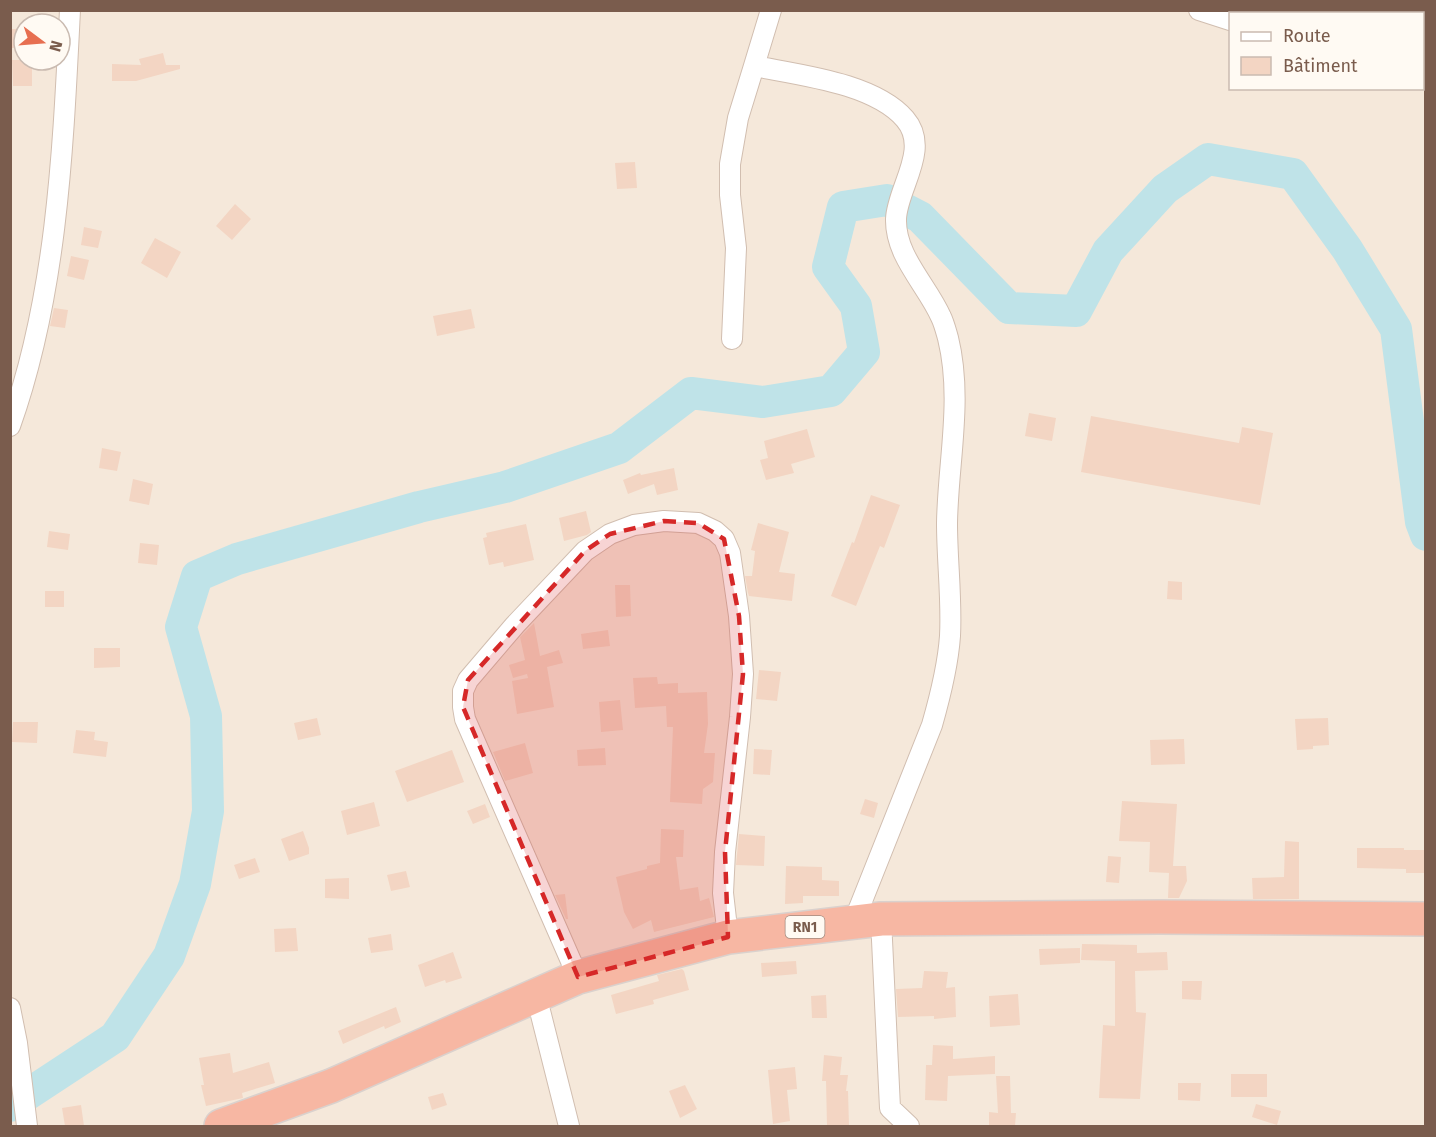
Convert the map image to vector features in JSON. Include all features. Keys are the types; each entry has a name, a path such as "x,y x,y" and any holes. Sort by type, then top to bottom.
{"highway":[{"name":"RN1","path":"221,1126 331,1086 578,977 728,937 867,920 1160,917 1425,919"}],"street":[{"path":"10,426 29,366 50,255 60,170 70,10"},
{"path":"732,339 736,248 730,195 730,164 738,118 771,10"},
{"path":"1199,10 1229,20"},
{"path":"754,66 846,86 893,108 906,120 913,132 914,146 912,165 896,219 903,250 941,317 951,356 955,394 947,523 950,638 932,725 867,920 890,1118 909,1126"},
{"path":"578,977 465,719 463,691 468,680 507,634 585,551 610,534 634,525 664,521 698,523 715,531 724,539 730,553 739,616 742,674 740,717 724,852 723,893 728,937"},
{"path":"536,995 569,1126"},
{"path":"10,1008 17,1043 26,1122"}],"highlighted area":[{"path":"664,521 698,523 724,539 739,616 743,674 725,852 728,937 578,977 463,707 468,680 585,551 610,534"}],"shaded area":[{"path":"11,11 1425,11 1425,1126 11,1126"}],"building":[{"path":"10,29 12,29 12,48 10,48"},
{"path":"163,53 166,65 180,65 180,69 136,81 112,81 112,64 141,65 139,59"},
{"path":"12,72 32,72 32,86 13,86"},
{"path":"635,162 637,188 617,189 615,163"},
{"path":"235,204 251,219 232,240 216,226"},
{"path":"84,227 102,231 98,248 81,245"},
{"path":"155,238 181,252 167,278 141,263"},
{"path":"71,256 89,260 84,280 67,276"},
{"path":"54,308 68,310 65,328 50,326"},
{"path":"471,309 475,328 437,336 433,316"},
{"path":"1029,413 1056,418 1052,441 1025,436"},
{"path":"1091,416 1239,443 1242,427 1273,433 1260,505 1081,472"},
{"path":"807,429 815,457 791,464 794,473 766,480 760,460 768,458 764,441"},
{"path":"102,448 121,452 117,471 99,468"},
{"path":"674,468 678,490 657,495 654,484 628,494 623,480 640,473 641,475"},
{"path":"133,479 153,484 149,505 129,501"},
{"path":"871,495 900,505 884,548 880,546 856,606 831,596 852,542 854,543"},
{"path":"586,511 591,532 564,541 559,518"},
{"path":"758,523 789,532 779,572 795,574 792,601 749,596 745,576 752,576 755,551 751,550"},
{"path":"526,524 534,560 504,567 503,562 489,565 483,538 487,537 486,533"},
{"path":"49,531 70,534 68,550 47,547"},
{"path":"140,543 159,545 157,565 138,563"},
{"path":"1168,581 1182,582 1182,600 1167,599"},
{"path":"615,585 630,585 631,616 616,617"},
{"path":"45,591 64,591 64,607 45,607"},
{"path":"534,623 540,656 559,650 563,663 547,667 554,707 517,714 512,681 528,678 527,674 513,678 509,665 525,660 520,637"},
{"path":"608,630 610,646 583,649 581,634"},
{"path":"94,648 120,648 120,667 94,668"},
{"path":"759,670 781,672 777,701 756,699"},
{"path":"657,677 658,684 678,683 678,693 707,692 708,724 704,753 715,753 713,782 703,789 702,804 670,802 673,727 667,727 666,706 635,708 633,678"},
{"path":"620,700 623,730 601,732 599,702"},
{"path":"317,718 321,735 298,740 294,723"},
{"path":"1328,718 1329,745 1297,750 1295,719"},
{"path":"13,722 38,722 37,743 12,742"},
{"path":"76,730 95,732 94,740 108,742 106,757 73,753"},
{"path":"1184,739 1185,764 1151,765 1150,740"},
{"path":"525,743 533,773 505,781 493,752"},
{"path":"605,748 606,765 578,766 577,750"},
{"path":"754,749 772,750 770,775 753,774"},
{"path":"452,750 464,782 407,802 395,771"},
{"path":"865,799 878,803 874,818 860,814"},
{"path":"1122,801 1177,804 1173,866 1186,866 1187,881 1179,898 1168,898 1169,873 1149,872 1150,842 1119,841"},
{"path":"374,802 380,826 347,835 341,811"},
{"path":"485,804 490,817 473,824 467,811"},
{"path":"661,829 684,830 683,857 676,857 680,890 698,887 700,901 709,898 714,917 654,932 651,920 633,929 624,912 616,877 660,863"},
{"path":"303,831 309,854 289,861 281,839"},
{"path":"739,834 765,836 764,866 736,865"},
{"path":"1285,841 1299,842 1299,899 1253,899 1252,878 1284,877"},
{"path":"1357,848 1425,850 1425,873 1406,873 1406,869 1357,868"},
{"path":"1108,856 1121,857 1119,883 1106,882"},
{"path":"255,858 260,872 239,879 234,865"},
{"path":"786,866 822,867 822,880 839,881 839,896 803,896 803,903 785,904"},
{"path":"406,871 410,887 391,891 387,875"},
{"path":"349,878 349,899 325,898 325,879"},
{"path":"565,894 568,919 555,895"},
{"path":"296,928 298,951 275,952 274,929"},
{"path":"391,934 393,950 371,953 368,938"},
{"path":"1082,944 1137,945 1137,953 1167,952 1168,970 1135,971 1136,1012 1146,1013 1140,1099 1099,1098 1103,1025 1115,1026 1115,961 1081,960"},
{"path":"1080,948 1080,963 1040,965 1039,949"},
{"path":"453,952 462,978 446,983 445,980 425,987 418,965"},
{"path":"796,961 797,974 762,977 761,963"},
{"path":"682,969 689,990 653,1000 654,1004 616,1014 611,995 659,981 657,975"},
{"path":"924,971 948,972 946,988 955,987 956,1017 934,1019 934,1016 898,1017 896,989 922,988"},
{"path":"1182,981 1202,981 1201,1000 1182,999"},
{"path":"1018,994 1020,1025 990,1027 989,996"},
{"path":"826,995 827,1018 812,1018 811,996"},
{"path":"396,1007 401,1022 385,1029 384,1026 343,1044 338,1031"},
{"path":"933,1045 953,1046 953,1059 995,1056 995,1074 948,1076 947,1101 925,1100 926,1065 932,1065"},
{"path":"230,1053 233,1073 269,1062 275,1083 242,1093 243,1098 206,1106 201,1085 204,1085 199,1058"},
{"path":"824,1055 842,1057 840,1075 848,1075 846,1091 848,1091 849,1126 827,1126 826,1081 822,1081"},
{"path":"795,1067 797,1089 787,1090 790,1121 773,1124 768,1070"},
{"path":"1231,1074 1267,1074 1267,1097 1231,1097"},
{"path":"996,1076 1010,1076 1011,1113 1016,1113 1015,1126 989,1126 989,1112 998,1113"},
{"path":"1178,1083 1201,1083 1200,1101 1178,1100"},
{"path":"685,1085 697,1109 680,1118 669,1091"},
{"path":"443,1093 447,1105 432,1110 428,1097"},
{"path":"1256,1104 1281,1111 1277,1125 1252,1117"},
{"path":"81,1105 84,1126 65,1126 62,1108"}],"waterway":[{"path":"10,1106 115,1037 169,956 195,884 208,811 206,716 181,627 197,576 237,559 419,507 505,487 619,448 691,393 763,402 831,391 864,352 856,306 828,267 843,207 887,200 920,217 1009,308 1076,311 1108,251 1165,189 1208,159 1293,174 1347,249 1396,329 1421,522 1426,535"}]}
